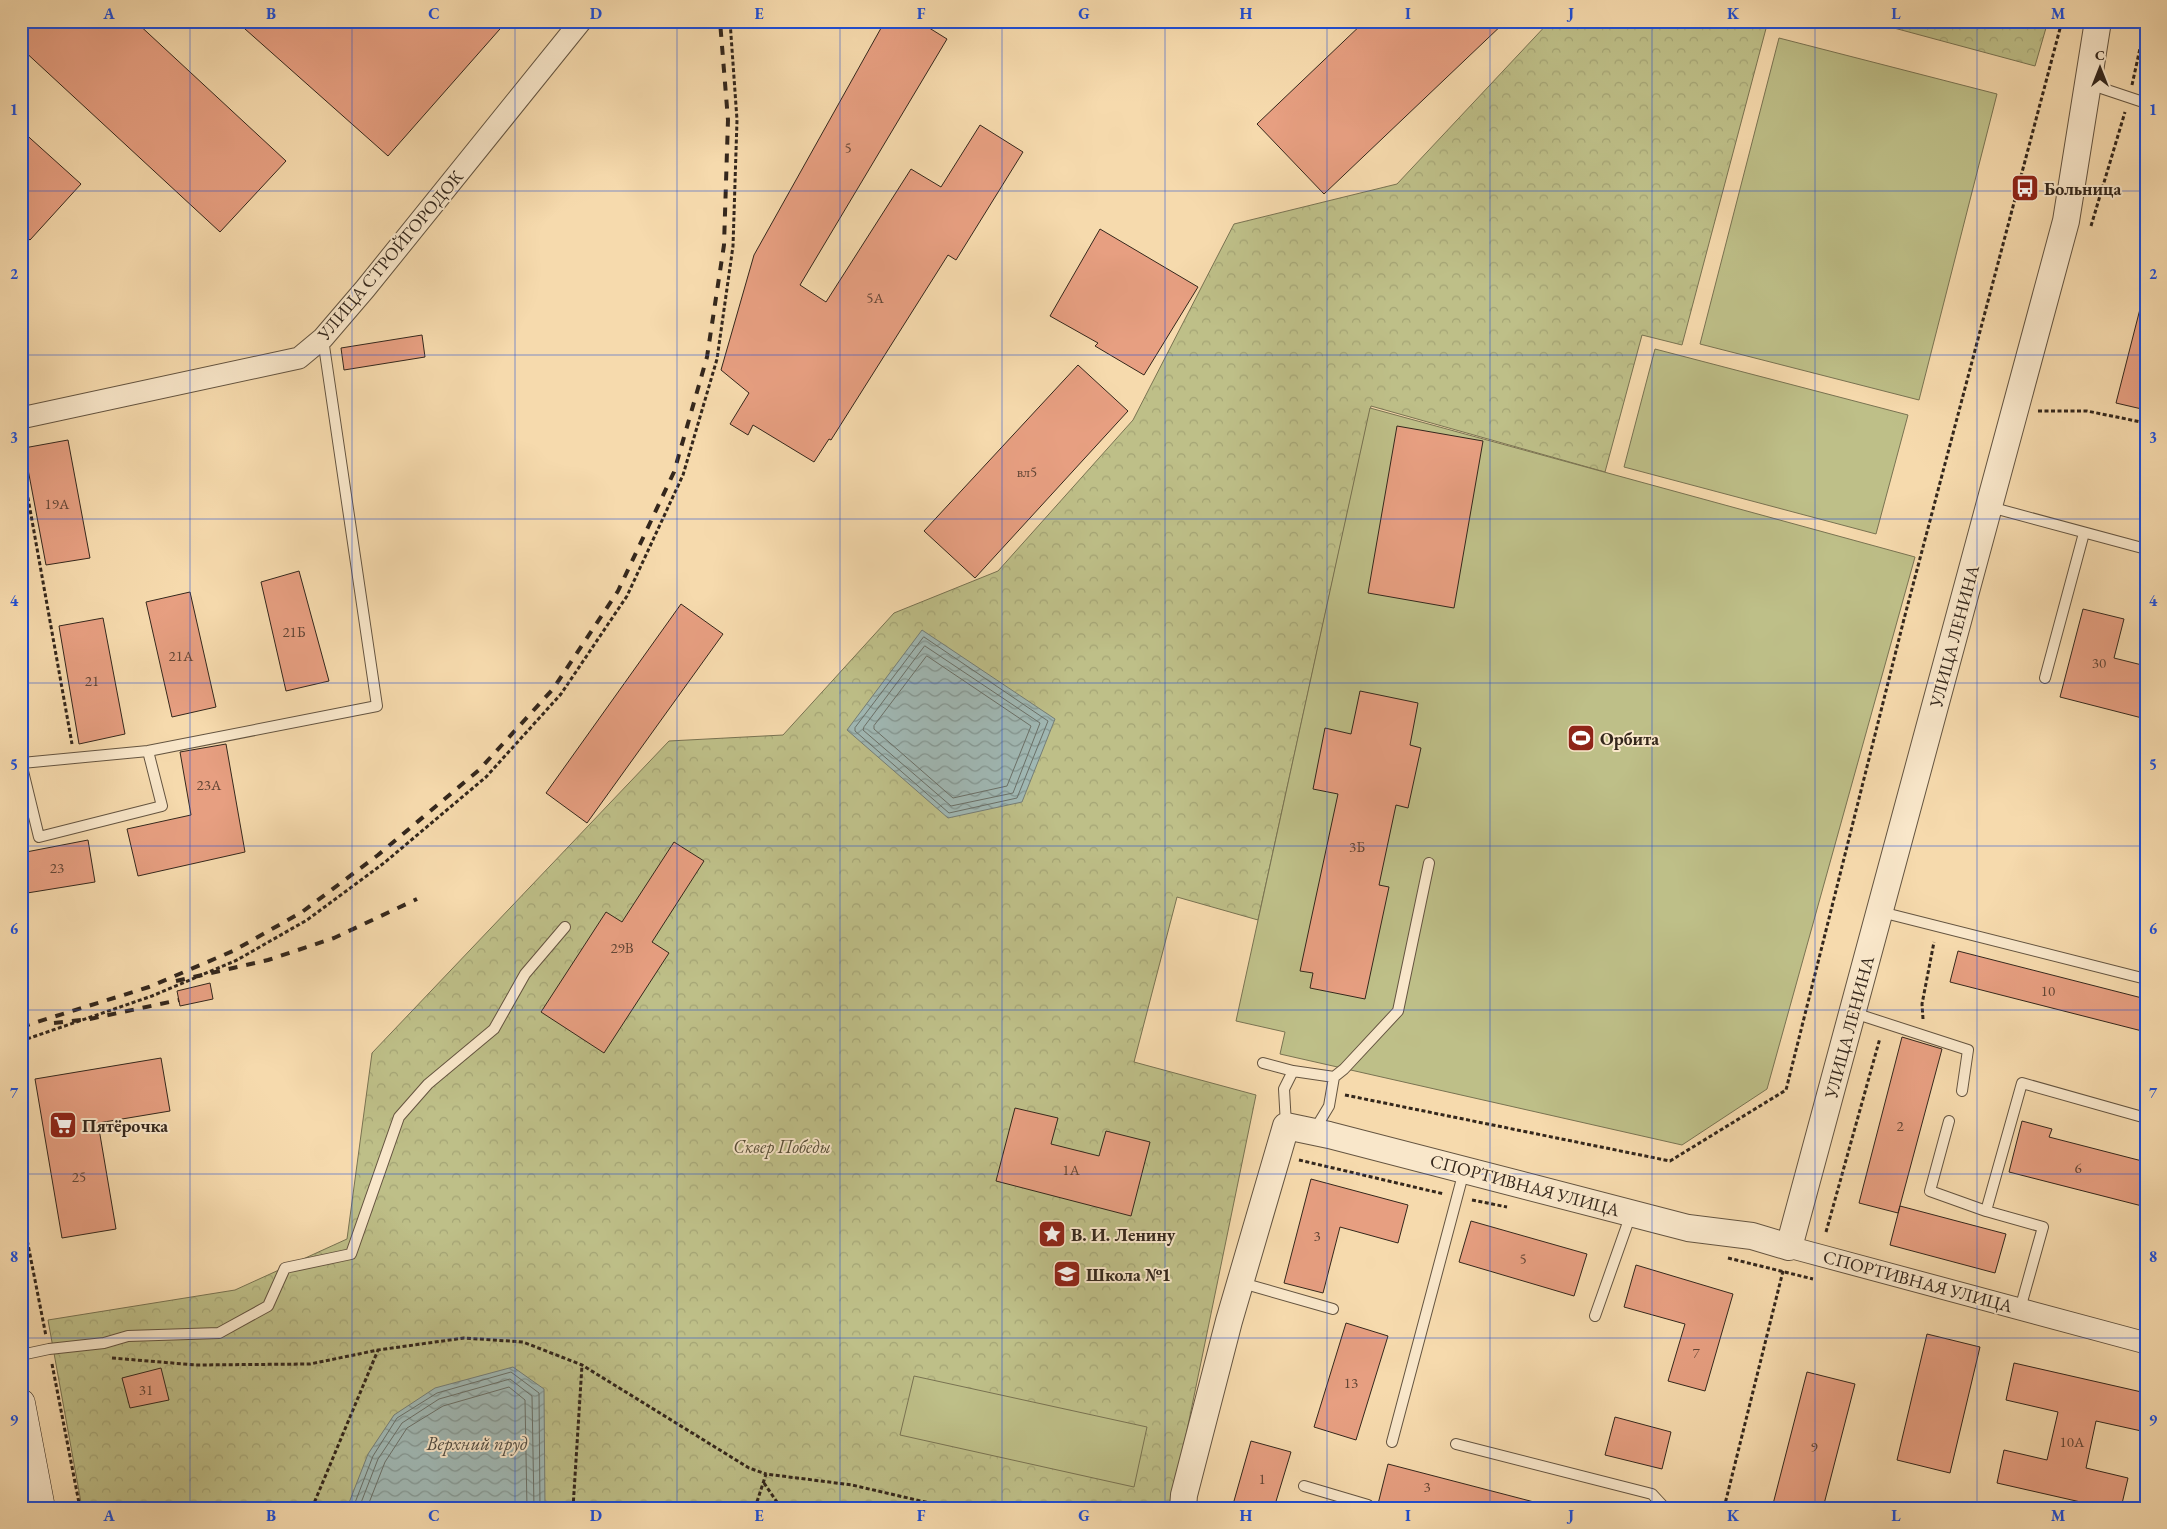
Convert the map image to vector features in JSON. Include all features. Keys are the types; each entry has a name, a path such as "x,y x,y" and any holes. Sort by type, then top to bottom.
{"main road":[{"path":"21,1403 41,1508"}],"street":[{"name":"УЛИЦА СТРОЙГОРОДОК","path":"21,418 299,358 323,338 371,282 580,21"},
{"name":"УЛИЦА ЛЕНИНА","path":"1790,1247 2066,221 2098,21"},
{"name":"СПОРТИВНАЯ УЛИЦА","path":"1286,1126 1314,1131 1688,1228 1752,1236 2146,1343"},
{"path":"1183,1508 1184,1495 1241,1282 1286,1126"}],"lane":[{"path":"2088,84 2146,103"},
{"path":"148,751 162,806 39,837 22,763 148,751 377,706 323,338"},
{"path":"1989,507 2146,549"},
{"path":"2045,678 2084,533"},
{"path":"1314,1131 1329,1106 1334,1077 1344,1069 1398,1011 1429,863"},
{"path":"1880,912 2146,979"},
{"path":"21,1355 49,1349 104,1343 128,1336 219,1333 268,1306 285,1268 350,1254 399,1118 428,1084 494,1029 525,974 565,927"},
{"path":"1853,1012 1968,1050 1962,1091"},
{"path":"1263,1063 1293,1071 1334,1077"},
{"path":"1286,1126 1284,1089 1293,1071"},
{"path":"1986,1211 2022,1083 2146,1118"},
{"path":"1949,1121 1930,1191 1986,1211 2043,1227 2020,1309"},
{"path":"1392,1442 1465,1170"},
{"path":"1595,1316 1632,1213"},
{"path":"1241,1282 1333,1309"},
{"path":"1456,1444 1652,1494 1665,1508"},
{"path":"1304,1486 1368,1505 1367,1508"}],"path":[{"path":"21,1041 152,996 237,960 307,920 384,863 486,777 561,694 627,596 683,475 717,359 733,246 737,120 730,21"},
{"path":"1331,1093 1670,1161 1786,1090 1904,619 2062,21"},
{"path":"2089,231 2130,98 2146,21"},
{"path":"2059,411 2087,412 2146,423"},
{"path":"21,459 72,746"},
{"path":"1922,1004 1937,926"},
{"path":"1826,1232 1884,1022"},
{"path":"1278,1155 1514,1209"},
{"path":"1724,1508 1790,1247"},
{"path":"110,1358 196,1365 310,1364 378,1350 464,1338 523,1342 582,1365 749,1468 766,1474 852,1484 951,1508"},
{"path":"312,1508 378,1350"},
{"path":"52,1362 59,1361"},
{"path":"573,1508 582,1365"},
{"path":"755,1508 766,1474"},
{"path":"764,1483 782,1508"}],"green space":[{"name":"Сквер Победы","path":"1550,21 1768,21 1682,345 1642,335 1605,472 1371,406 1258,920 1177,897 1134,1062 1256,1095 1171,1508 82,1508 48,1320 235,1290 347,1239 372,1053 669,741 783,735 894,613 998,571 1133,420 1234,224 1397,184"},
{"path":"1868,21 2048,21 2035,66"},
{"path":"1779,38 1997,94 1919,400 1700,344"},
{"path":"1655,349 1908,415 1876,534 1624,467"},
{"name":"Орбита","path":"1370,408 1915,557 1767,1089 1682,1145 1280,1054 1285,1032 1236,1021"},
{"path":"914,1376 1147,1427 1134,1487 900,1435"}],"water":[{"path":"922,630 1055,719 1022,802 948,818 847,730"},
{"name":"Верхний пруд","path":"513,1367 544,1389 545,1508 347,1508 368,1454 394,1415 435,1388"}],"building":[{"path":"21,21 135,21 286,161 220,232 21,48"},
{"path":"236,21 507,21 388,156"},
{"path":"885,21 918,21 947,39 800,285 826,302 911,169 941,187 980,125 1023,152 956,260 948,255 831,440 829,439 814,462 753,425 748,435 730,424 749,393 721,370 754,255"},
{"path":"1365,21 1506,21 1324,194 1257,124"},
{"path":"21,130 81,184 30,240 21,233"},
{"path":"1100,229 1198,287 1144,375 1095,346 1098,343 1050,316"},
{"path":"2140,309 2146,310 2146,410 2116,403"},
{"path":"422,335 425,357 344,370 341,348"},
{"path":"1078,365 1128,411 975,578 924,531"},
{"path":"1397,426 1483,441 1454,608 1368,593"},
{"path":"68,440 90,558 46,565 24,448"},
{"path":"299,571 329,681 286,691 261,582"},
{"path":"190,592 216,707 172,717 146,602"},
{"path":"681,604 723,634 587,823 546,793"},
{"path":"2083,609 2124,619 2114,658 2146,666 2146,719 2060,697"},
{"path":"103,618 125,734 79,744 59,626"},
{"path":"1360,691 1418,703 1410,745 1421,748 1408,808 1396,805 1379,885 1389,887 1365,999 1310,988 1313,973 1300,971 1338,794 1313,789 1325,728 1351,734"},
{"path":"226,744 245,852 138,876 127,829 191,815 180,752"},
{"path":"88,840 95,882 21,894 21,853"},
{"path":"674,842 704,861 652,942 669,953 604,1053 541,1012 606,912 622,922"},
{"path":"1958,951 2146,999 2146,1032 1950,982"},
{"path":"210,983 213,999 180,1006 177,991"},
{"path":"1902,1037 1942,1049 1898,1213 1859,1203"},
{"path":"161,1058 170,1111 98,1123 116,1229 62,1238 35,1079"},
{"path":"1015,1108 1058,1118 1051,1144 1099,1156 1106,1131 1150,1142 1131,1216 996,1181"},
{"path":"2022,1121 2052,1129 2049,1137 2146,1162 2146,1207 2009,1172"},
{"path":"1311,1179 1408,1205 1398,1243 1340,1227 1323,1293 1284,1283"},
{"path":"1900,1206 2006,1234 1995,1273 1890,1245"},
{"path":"1471,1221 1587,1254 1574,1296 1459,1262"},
{"path":"1636,1265 1733,1294 1705,1391 1668,1381 1685,1324 1624,1307"},
{"path":"1346,1323 1388,1336 1356,1440 1314,1427"},
{"path":"1927,1334 1980,1347 1950,1473 1897,1460"},
{"path":"2014,1363 2146,1393 2146,1432 2096,1421 2086,1468 2128,1478 2121,1508 2107,1508 1997,1483 2004,1450 2047,1460 2058,1412 2006,1400"},
{"path":"161,1368 169,1400 130,1408 122,1378"},
{"path":"1807,1372 1855,1384 1823,1508 1772,1508"},
{"path":"1615,1417 1671,1432 1662,1469 1605,1455"},
{"path":"1251,1441 1291,1452 1274,1508 1232,1508"},
{"path":"1388,1464 1534,1502 1533,1508 1377,1508"}],"railway":[{"path":"21,1027 149,987 233,951 302,912 378,855 479,770 553,689 618,591 674,472 707,357 724,245 728,120 720,21"},
{"path":"176,981 268,960 334,938 417,899"},
{"path":"54,1023 90,1019 179,1000"}],"place":[{"name":"Больница","path":"2025,188"},
{"name":"Орбита","path":"1581,738"},
{"name":"Пятёрочка","path":"63,1125"},
{"name":"В. И. Ленину","path":"1052,1234"},
{"name":"Школа №1","path":"1067,1274"}]}
